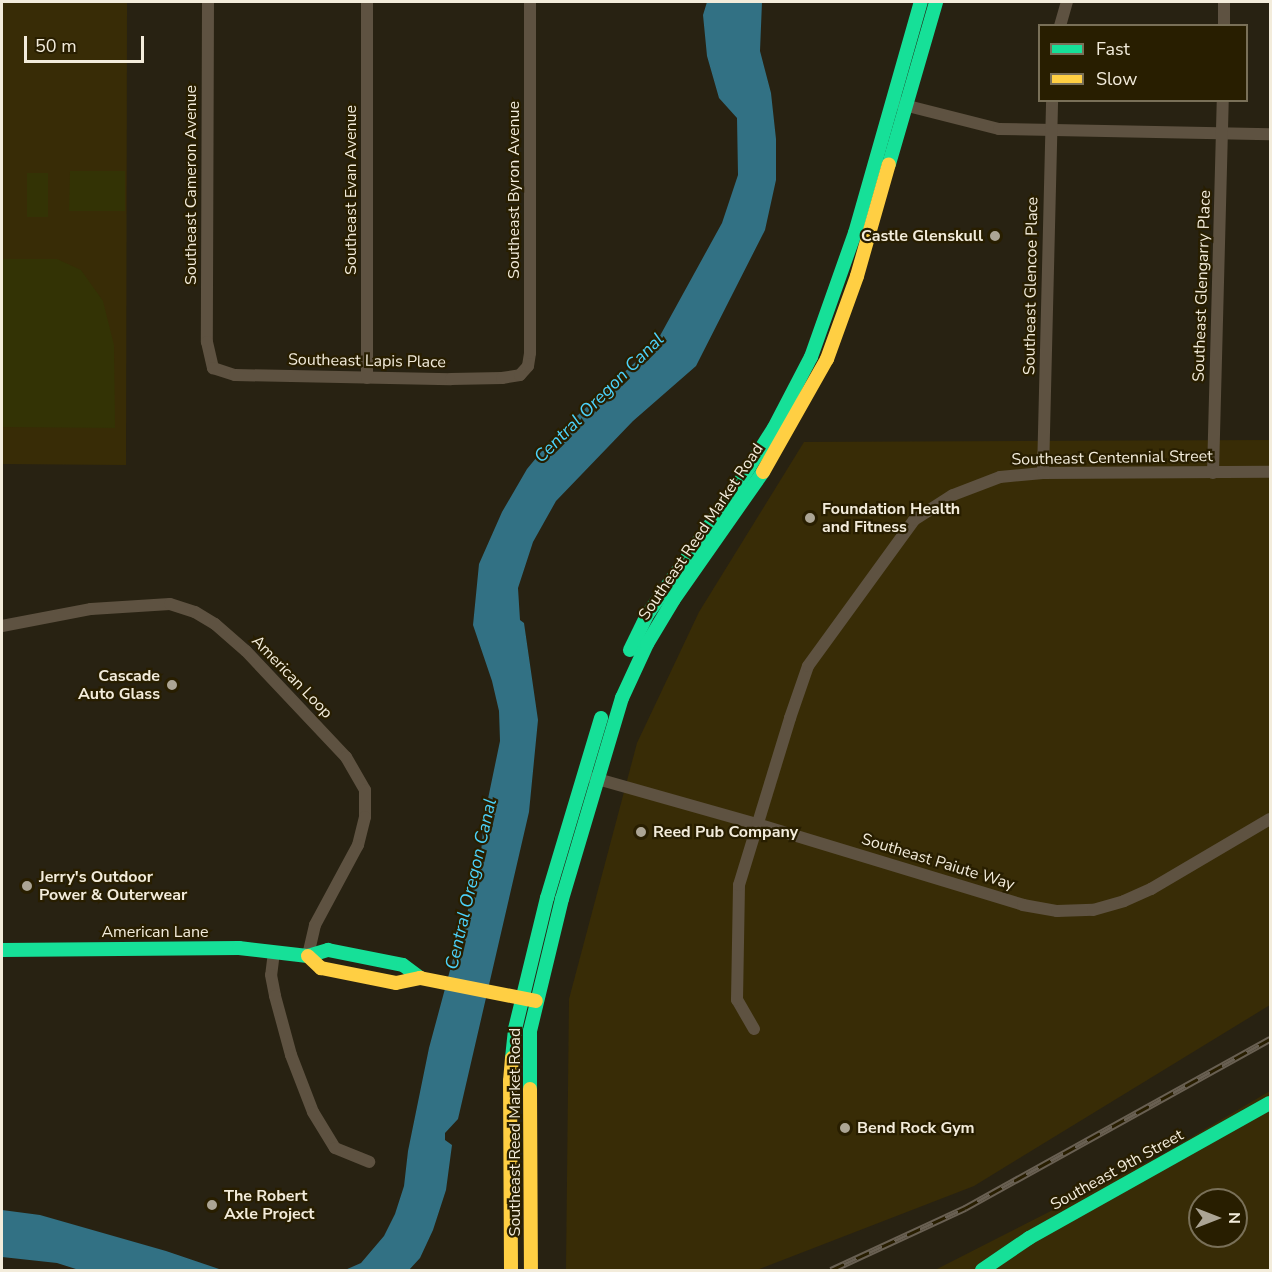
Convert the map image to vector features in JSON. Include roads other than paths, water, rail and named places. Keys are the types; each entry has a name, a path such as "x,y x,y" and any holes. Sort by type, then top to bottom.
{"main road":[{"name":"Southeast Reed Market Road","path":"531,1270 530,1031 610,692 647,615 736,488 774,428 812,357 855,233 921,2"},
{"name":"Southeast Reed Market Road","path":"511,1270 510,1081 521,998 590,777 647,644 674,599 758,480 827,359 857,276 936,2"},
{"name":"American Lane","path":"2,950 204,948 308,956 328,950 403,965 420,978"},
{"name":"American Lane","path":"308,956 321,968 396,983 420,978 536,1001"},
{"name":"Southeast 9th Street","path":"982,1270 1029,1238 1270,1103"}],"street":[{"name":"Southeast Cameron Avenue","path":"208,2 207,342 213,368"},
{"name":"Southeast Evan Avenue","path":"367,2 367,378"},
{"name":"Southeast Byron Avenue","path":"520,375 528,366 530,353 530,2"},
{"path":"1061,24 1067,2"},
{"path":"1224,2 1224,24"},
{"path":"893,102 981,127 1270,134"},
{"name":"Southeast Glencoe Place","path":"1043,473 1052,102"},
{"name":"Southeast Glengarry Place","path":"1213,473 1223,102"},
{"name":"Southeast Lapis Place","path":"213,368 235,375 461,379 520,375"},
{"name":"Southeast Centennial Street","path":"754,1029 737,1000 736,930 739,885 757,824 808,666 909,526 953,495 1000,477 1043,473 1270,472"},
{"name":"American Loop","path":"2,626 91,609 170,604 195,612 215,624 246,651 346,757 365,790 365,817 358,845 315,925 308,956"},
{"name":"Southeast Paiute Way","path":"590,777 757,824 1023,905 1057,911 1093,910 1124,902 1151,889 1270,819"},
{"path":"274,952 271,975 275,996 291,1055 313,1112 335,1148 369,1162"}],"water":[{"name":"Central Oregon Canal","path":"707,2 762,2 760,51 771,93 776,139 776,180 765,230 696,366 633,421 556,501 533,542 518,588 520,620 524,623 538,720 529,812 458,1119 445,1133 445,1140 452,1145 446,1190 433,1230 420,1258 409,1270 345,1270 361,1263 384,1236 395,1214 404,1186 408,1151 429,1048 453,959 460,944 481,853 484,818 500,741 499,711 492,681 473,625 479,564 502,512 527,469 551,440 656,343 722,223 738,175 737,118 719,98 707,56 703,15"},
{"path":"2,1210 40,1215 166,1251 222,1270 79,1270 57,1263 2,1257"}],"railway":[{"path":"831,1270 965,1208 1270,1039"}],"place":[{"name":"Castle Glenskull","path":"995,236"},
{"name":"Foundation Health and Fitness","path":"810,518"},
{"name":"Cascade Auto Glass","path":"172,685"},
{"name":"Reed Pub Company","path":"641,832"},
{"name":"Jerry's Outdoor Power & Outerwear","path":"27,886"},
{"name":"Bend Rock Gym","path":"845,1128"},
{"name":"The Robert Axle Project","path":"212,1205"}]}
